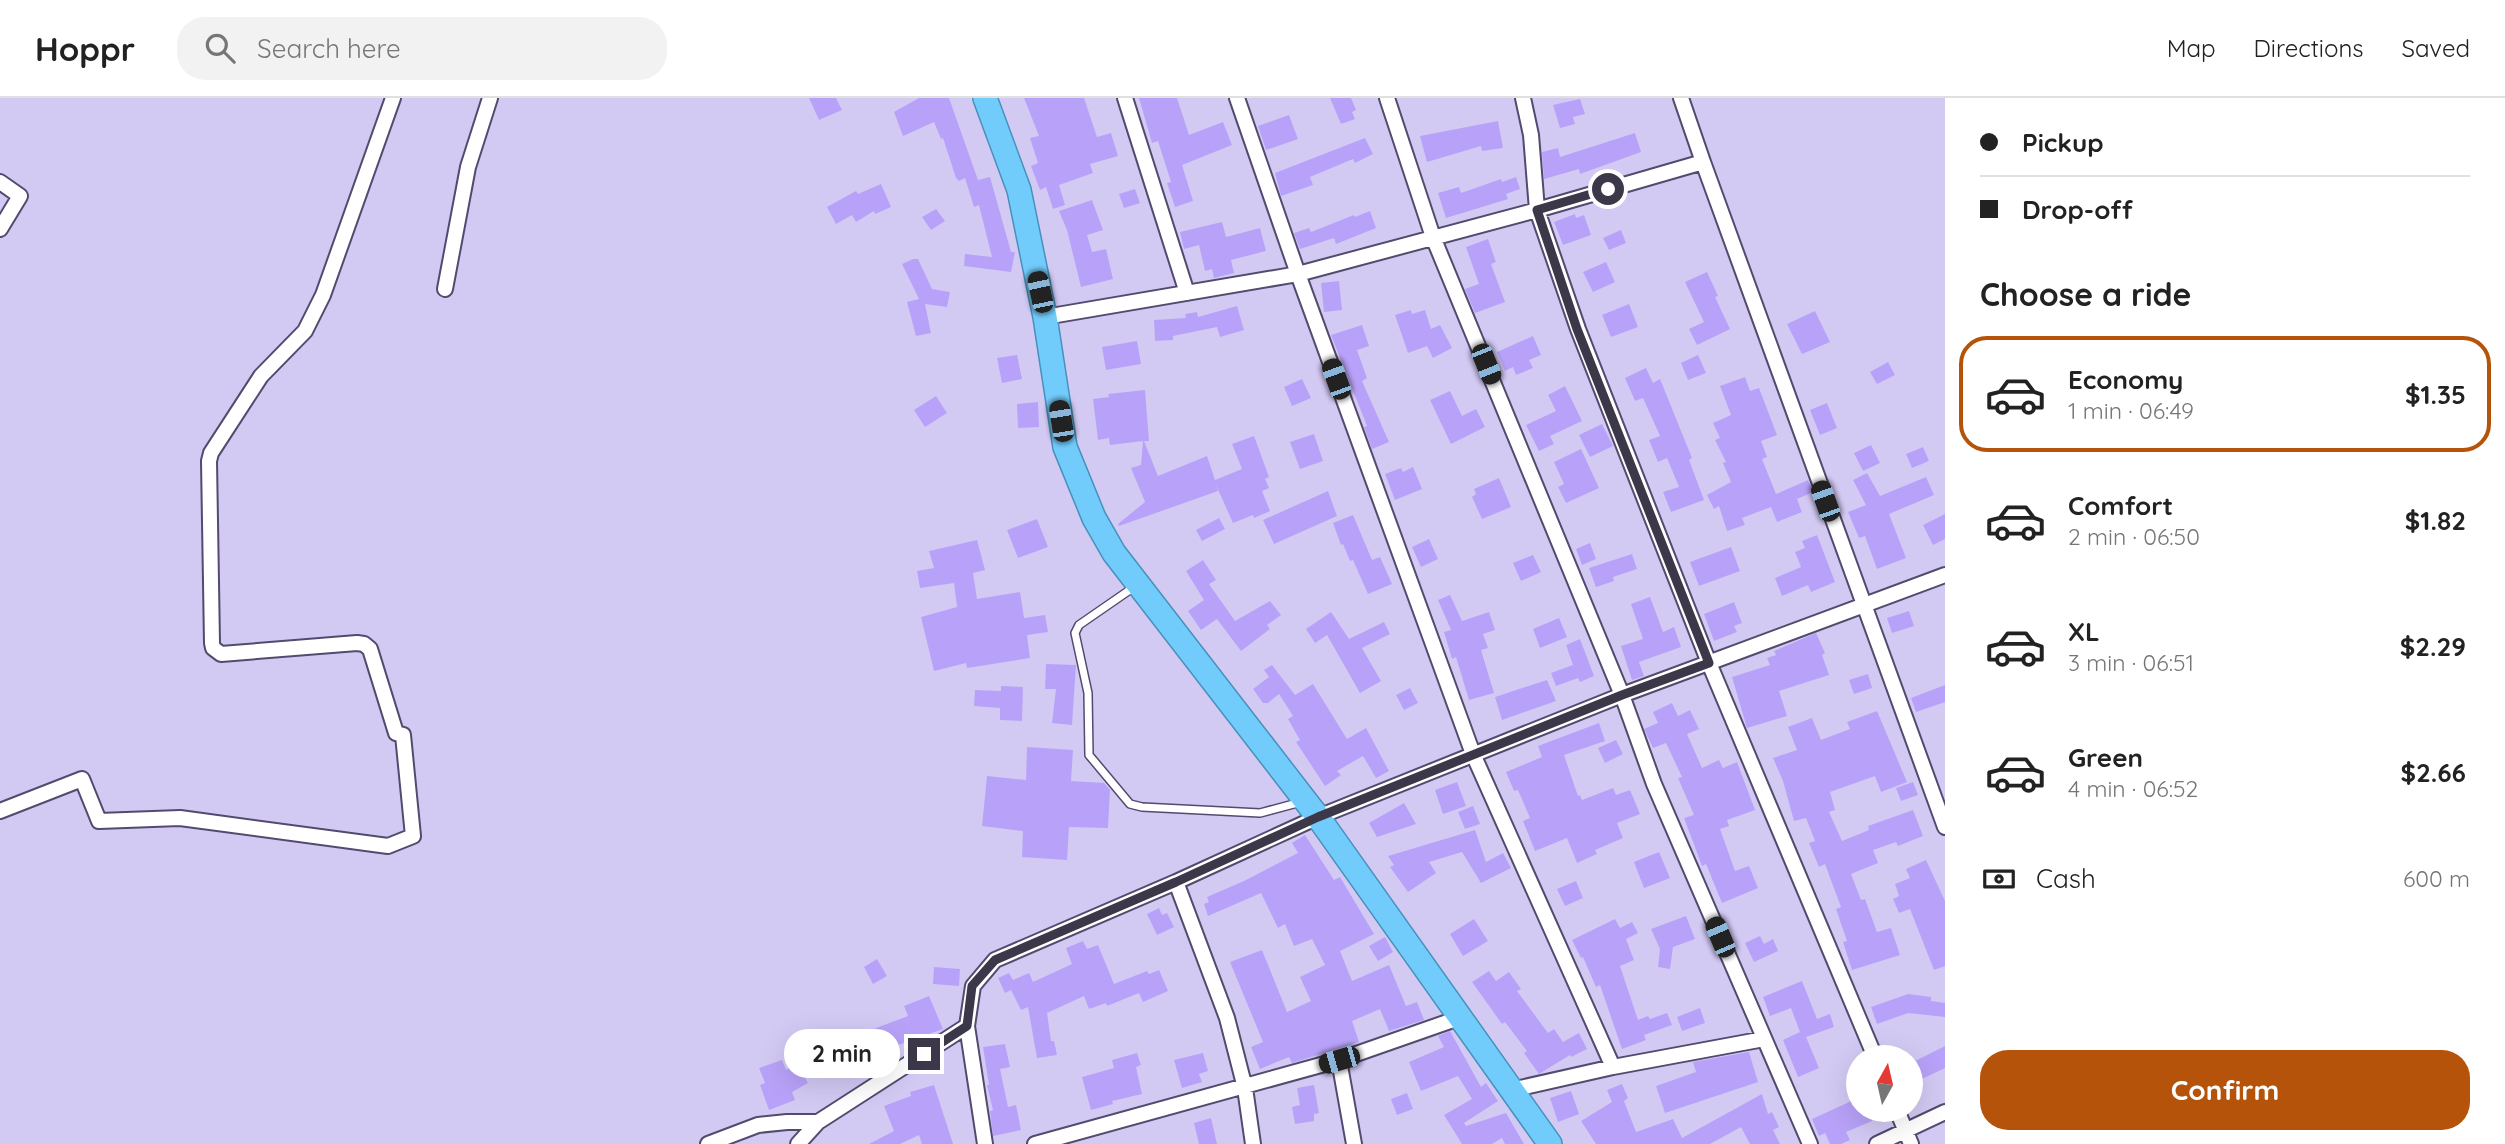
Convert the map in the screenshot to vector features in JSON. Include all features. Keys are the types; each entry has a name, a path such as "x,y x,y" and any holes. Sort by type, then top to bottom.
{"highway":[{"path":"985,98 1019,190 1045,317 1065,447 1094,518 1114,553 1312,809 1550,1144"}],"street":[{"path":"0,811 82,779 99,821 180,818 388,846 413,836 403,736 396,733 367,646 358,643 221,654 216,652 212,643 211,453 261,376 305,331 323,295 393,98"},
{"path":"445,289 468,167 490,98"},
{"path":"1125,98 1187,293"},
{"path":"1237,98 1297,274 1473,754 1613,1067"},
{"path":"1387,98 1433,237 1622,695 1654,784 1810,1144"},
{"path":"1523,98 1531,135 1537,210 1577,329 1709,663 1870,1045"},
{"path":"1681,98 1945,827"},
{"path":"1045,317 1297,274 1537,210 1703,162"},
{"path":"0,182 20,196 0,229"},
{"path":"985,1144 967,1026 972,986 995,960 1176,882 1312,809 1473,754 1622,695 1945,575"},
{"path":"1176,882 1227,1018 1245,1088 1253,1144"},
{"path":"1035,1144 1079,1138 1339,1060 1459,1018"},
{"path":"798,1144 818,1122 967,1026"},
{"path":"1511,1090 1613,1067 1764,1039"},
{"path":"1339,1060 1354,1144"},
{"path":"1877,1144 1908,1137 1945,1112"},
{"path":"708,1144 758,1125 818,1122"}],"lane":[{"path":"1138,584 1079,625 1075,633 1088,693 1089,755 1106,777 1130,804 1142,807 1260,813 1312,809"}],"building":[{"path":"809,98 836,98 842,110 819,120"},
{"path":"919,98 949,98 978,180 990,177 1011,252 1015,252 1011,272 964,266 965,254 992,257 979,205 974,207 965,178 959,181 956,178 943,138 941,139 934,122 903,136 894,112"},
{"path":"1024,98 1084,98 1097,137 1111,133 1118,156 1090,164 1093,173 1059,185 1065,205 1053,209 1046,187 1040,190 1031,166 1038,163 1030,138 1039,136"},
{"path":"1139,98 1177,98 1189,135 1223,122 1232,145 1182,165 1193,201 1175,207 1167,183 1171,182 1158,141 1152,143"},
{"path":"1330,98 1351,98 1356,110 1352,112 1355,119 1341,124"},
{"path":"1580,99 1585,114 1573,117 1575,124 1560,128 1553,105"},
{"path":"1289,115 1298,139 1266,150 1258,126"},
{"path":"1498,121 1503,148 1482,151 1481,146 1427,162 1420,136"},
{"path":"1635,133 1641,152 1580,174 1579,169 1544,179 1542,152 1558,148 1560,157"},
{"path":"1365,138 1373,154 1355,163 1353,159 1310,177 1313,185 1281,196 1275,173"},
{"path":"1516,177 1520,189 1506,194 1508,199 1446,218 1438,193 1459,187 1461,193 1501,179 1502,182"},
{"path":"881,184 891,207 875,214 874,211 856,222 852,215 836,224 827,207 856,191 858,194"},
{"path":"1135,189 1140,203 1124,208 1119,194"},
{"path":"1092,200 1103,230 1087,235 1092,252 1106,249 1113,279 1081,287 1067,230 1059,211"},
{"path":"936,209 945,221 931,230 922,217"},
{"path":"1370,211 1376,228 1336,244 1334,238 1300,249 1294,233 1309,228 1311,232"},
{"path":"1575,214 1576,218 1584,215 1591,235 1563,245 1554,222"},
{"path":"1222,222 1226,237 1260,228 1266,251 1231,260 1234,273 1214,278 1212,269 1205,271 1199,245 1184,249 1180,232"},
{"path":"1621,230 1626,243 1609,250 1603,238"},
{"path":"1488,239 1496,262 1491,264 1505,302 1475,313 1465,289 1479,284 1466,247"},
{"path":"918,259 932,289 950,292 947,307 925,304 931,333 916,336 907,302 919,299 902,264"},
{"path":"1606,262 1615,282 1593,292 1583,272"},
{"path":"1707,272 1730,329 1697,345 1689,329 1704,322 1685,282"},
{"path":"1339,281 1342,310 1324,312 1321,283"},
{"path":"1629,304 1638,327 1611,337 1602,315"},
{"path":"1237,306 1244,330 1220,337 1217,327 1173,336 1173,340 1155,341 1154,320 1186,318 1185,314 1197,312 1198,317"},
{"path":"1411,310 1412,314 1425,310 1431,329 1440,325 1452,348 1433,358 1427,346 1408,353 1395,315"},
{"path":"1815,311 1830,342 1802,354 1787,324"},
{"path":"1362,325 1369,346 1357,350 1367,378 1362,381 1389,442 1372,449 1364,427 1367,426 1331,335"},
{"path":"1533,336 1541,355 1529,360 1533,368 1516,375 1513,367 1505,371 1497,352"},
{"path":"1137,341 1141,364 1106,370 1102,347"},
{"path":"1017,355 1022,379 1002,383 997,358"},
{"path":"1698,355 1706,373 1688,380 1681,363"},
{"path":"1888,362 1895,375 1877,384 1870,372"},
{"path":"1646,368 1653,383 1660,379 1692,458 1689,460 1704,500 1671,512 1663,492 1679,487 1667,458 1658,462 1649,440 1660,436 1643,398 1635,401 1625,378"},
{"path":"1745,377 1750,391 1759,388 1777,435 1761,441 1767,457 1762,459 1776,494 1808,480 1813,492 1797,499 1802,512 1777,522 1771,507 1742,518 1745,525 1727,531 1719,506 1714,509 1707,495 1731,482 1723,463 1726,462 1715,440 1720,438 1713,423 1731,415 1720,386"},
{"path":"1302,379 1311,398 1292,406 1284,387"},
{"path":"1565,386 1582,421 1550,436 1554,444 1539,451 1526,425 1556,411 1548,395"},
{"path":"1145,390 1149,441 1144,441 1158,476 1207,456 1215,480 1242,469 1232,444 1254,436 1269,477 1265,479 1269,488 1262,491 1270,511 1233,523 1216,485 1218,491 1119,526 1118,524 1145,502 1131,468 1141,465 1143,441 1110,445 1109,438 1098,440 1093,399 1109,397 1108,394"},
{"path":"1450,391 1462,416 1476,409 1485,427 1451,444 1430,400"},
{"path":"936,396 947,413 925,427 914,410"},
{"path":"1038,402 1039,427 1018,428 1017,404"},
{"path":"1827,403 1837,428 1820,435 1810,410"},
{"path":"1602,424 1613,446 1590,457 1579,435"},
{"path":"1314,434 1323,461 1300,469 1290,442"},
{"path":"1871,445 1880,463 1863,471 1854,453"},
{"path":"1923,447 1929,461 1912,468 1906,454"},
{"path":"1581,449 1599,488 1566,503 1558,487 1564,484 1554,462"},
{"path":"1413,467 1422,489 1395,500 1385,474 1401,468 1403,472"},
{"path":"1867,473 1880,496 1926,477 1934,495 1889,514 1906,558 1877,569 1865,536 1859,538 1848,512 1866,505 1853,480"},
{"path":"1499,478 1511,507 1482,519 1472,497 1476,494 1474,489"},
{"path":"1328,491 1337,516 1274,544 1263,520"},
{"path":"1945,514 1945,539 1933,545 1923,525"},
{"path":"1353,515 1372,560 1380,557 1392,584 1368,594 1353,560 1350,561 1343,544 1341,545 1333,523"},
{"path":"1219,518 1225,529 1202,541 1196,530"},
{"path":"1037,519 1048,547 1018,558 1007,530"},
{"path":"1817,535 1835,582 1811,592 1808,585 1782,596 1775,578 1801,567 1795,552 1805,548 1802,541"},
{"path":"1429,539 1438,559 1421,567 1412,547"},
{"path":"977,540 985,570 973,573 977,599 1020,592 1024,618 1045,615 1048,632 1027,635 1030,658 967,668 966,663 934,671 921,617 957,607 954,583 920,588 917,571 934,568 929,551"},
{"path":"1590,543 1596,559 1582,565 1576,549"},
{"path":"1731,547 1740,571 1699,586 1690,562"},
{"path":"1632,554 1637,569 1613,577 1614,581 1596,587 1589,568"},
{"path":"1533,555 1541,572 1521,581 1513,563"},
{"path":"1203,560 1216,580 1209,584 1235,621 1270,601 1281,615 1267,625 1270,629 1241,651 1217,619 1201,630 1188,611 1204,600 1186,571"},
{"path":"1450,595 1462,621 1489,612 1495,630 1483,634 1488,648 1481,650 1494,693 1469,700 1456,657 1452,659 1444,632 1451,630 1438,600"},
{"path":"1650,597 1663,632 1674,627 1681,647 1639,662 1644,676 1632,680 1621,646 1643,639 1631,604"},
{"path":"1734,602 1742,623 1734,626 1737,632 1714,641 1704,614"},
{"path":"1909,611 1914,626 1892,633 1887,618"},
{"path":"1331,612 1349,639 1384,622 1390,634 1362,648 1381,681 1360,693 1327,635 1315,643 1306,629"},
{"path":"1559,618 1567,637 1540,648 1533,629"},
{"path":"1816,633 1825,653 1822,655 1829,675 1779,691 1787,716 1747,728 1732,677 1770,665 1767,658 1776,655 1774,651"},
{"path":"1580,639 1594,676 1580,682 1578,678 1556,686 1551,673 1573,665 1566,645"},
{"path":"1046,664 1076,665 1072,725 1052,723 1056,689 1045,689"},
{"path":"1272,665 1295,695 1313,684 1347,739 1366,728 1389,771 1376,778 1363,756 1337,771 1341,775 1325,786 1296,742 1300,740 1288,719 1293,716 1279,694 1268,703 1263,703 1253,689 1269,677 1264,670"},
{"path":"1868,674 1872,688 1854,694 1849,680"},
{"path":"1547,680 1556,701 1502,720 1495,697"},
{"path":"1945,685 1945,702 1916,712 1911,698"},
{"path":"1001,686 1023,687 1022,721 1000,720 1000,708 974,706 975,690 1001,691"},
{"path":"1410,688 1418,703 1404,710 1396,695"},
{"path":"1672,703 1678,716 1690,710 1699,729 1687,734 1702,768 1719,760 1723,768 1737,762 1755,810 1727,820 1729,826 1720,829 1735,871 1749,866 1758,888 1722,903 1706,864 1702,866 1684,818 1694,815 1678,778 1682,777 1666,743 1653,748 1644,729 1658,723 1653,712"},
{"path":"1877,711 1907,782 1881,792 1875,776 1830,792 1835,810 1829,812 1842,841 1869,830 1868,826 1913,810 1923,836 1898,846 1896,842 1873,850 1878,863 1851,874 1861,900 1865,899 1877,932 1891,928 1900,955 1852,970 1843,942 1847,941 1836,909 1841,907 1825,864 1819,867 1809,843 1815,841 1806,818 1794,821 1783,781 1773,758 1797,750 1788,727 1812,718 1821,740 1850,729 1847,722"},
{"path":"1599,723 1605,741 1564,755 1578,796 1580,795 1582,800 1613,788 1616,795 1630,790 1640,814 1617,823 1623,838 1595,850 1597,854 1577,863 1567,838 1535,851 1523,821 1530,818 1518,790 1514,791 1506,772 1542,757 1538,746"},
{"path":"1616,740 1623,754 1605,763 1598,748"},
{"path":"1027,747 1073,750 1071,781 1104,783 1110,790 1108,828 1069,827 1067,860 1022,857 1023,831 982,826 987,776 1026,780"},
{"path":"1457,782 1466,806 1443,814 1435,790"},
{"path":"1913,782 1918,795 1901,801 1896,788"},
{"path":"1404,803 1416,824 1377,837 1369,823"},
{"path":"1473,806 1480,824 1465,829 1458,812"},
{"path":"1475,830 1486,862 1503,853 1511,868 1481,883 1462,852 1429,862 1436,873 1408,892 1390,867 1394,865 1388,856"},
{"path":"1305,835 1334,880 1340,877 1374,934 1340,951 1352,981 1389,965 1406,1006 1417,1002 1424,1020 1389,1031 1380,1009 1352,1021 1359,1042 1292,1063 1289,1057 1260,1069 1251,1047 1263,1042 1230,962 1262,950 1287,1012 1311,1001 1300,977 1325,965 1312,939 1294,946 1285,924 1278,928 1261,893 1208,916 1204,904 1209,902 1207,897 1298,853 1292,843"},
{"path":"1659,852 1670,878 1644,888 1634,862"},
{"path":"1926,860 1945,901 1945,966 1934,970 1910,909 1899,913 1893,899 1899,896 1895,884 1910,878 1906,869"},
{"path":"1576,881 1583,898 1565,906 1557,889"},
{"path":"1159,908 1162,915 1167,913 1174,927 1157,935 1147,914"},
{"path":"1686,916 1695,939 1673,947 1670,969 1658,967 1660,949 1651,929"},
{"path":"1474,919 1488,941 1463,956 1450,934"},
{"path":"1615,919 1620,928 1632,922 1638,933 1626,939 1634,960 1620,966 1638,1020 1667,1013 1672,1025 1644,1035 1646,1040 1622,1049 1600,985 1596,987 1572,940"},
{"path":"1760,936 1764,944 1773,939 1778,951 1754,962 1745,943"},
{"path":"1385,937 1393,952 1378,961 1369,946"},
{"path":"1083,941 1087,949 1098,945 1114,984 1147,971 1149,974 1159,970 1168,991 1143,1002 1139,993 1107,1006 1106,1003 1089,1009 1084,996 1047,1013 1051,1041 1054,1041 1057,1055 1037,1058 1028,1007 1021,1010 1011,990 1005,993 998,978 1009,973 1013,980 1029,973 1033,982 1072,964 1066,948"},
{"path":"877,959 887,976 873,984 864,967"},
{"path":"934,967 960,969 959,986 933,984"},
{"path":"1489,971 1496,981 1509,972 1521,989 1517,991 1548,1033 1554,1029 1563,1042 1579,1033 1587,1049 1571,1057 1570,1055 1539,1074 1524,1053 1527,1051 1505,1022 1502,1024 1472,982"},
{"path":"1802,981 1817,1019 1830,1014 1834,1027 1806,1037 1819,1068 1798,1077 1783,1040 1800,1032 1791,1008 1770,1016 1763,997"},
{"path":"1908,994 1931,997 1931,1001 1945,1003 1945,1017 1908,1013 1877,1024 1871,1007"},
{"path":"929,996 943,1029 873,1054 863,1033 908,1016 904,1006"},
{"path":"1700,1008 1705,1023 1682,1031 1677,1017"},
{"path":"1450,1031 1481,1087 1486,1083 1498,1101 1464,1123 1466,1126 1506,1113 1524,1144 1505,1144 1502,1138 1492,1144 1462,1144 1444,1115 1472,1099 1458,1076 1421,1091 1409,1062 1444,1047 1438,1036"},
{"path":"1005,1044 1010,1067 1000,1069 1008,1107 1016,1105 1021,1130 993,1136 990,1111 993,1110 983,1047"},
{"path":"1945,1046 1945,1068 1923,1078 1923,1057"},
{"path":"1749,1052 1758,1082 1665,1113 1656,1086 1696,1072 1693,1062"},
{"path":"1137,1053 1141,1065 1136,1067 1142,1094 1112,1101 1113,1104 1091,1110 1082,1077 1114,1068 1112,1060"},
{"path":"1203,1053 1208,1071 1199,1074 1202,1082 1182,1088 1174,1060"},
{"path":"782,1060 786,1070 797,1064 808,1083 792,1092 795,1100 769,1110 760,1085 765,1083 759,1068"},
{"path":"1622,1084 1628,1098 1624,1101 1636,1132 1673,1119 1682,1138 1762,1094 1768,1114 1772,1112 1779,1127 1773,1130 1780,1144 1750,1144 1741,1127 1710,1144 1596,1144 1581,1121 1612,1102 1607,1090"},
{"path":"934,1085 953,1144 922,1144 919,1135 900,1144 869,1144 894,1131 884,1106 911,1096 910,1092"},
{"path":"1314,1085 1319,1113 1314,1114 1314,1121 1295,1124 1292,1107 1300,1105 1297,1088"},
{"path":"1571,1091 1579,1114 1558,1122 1550,1098"},
{"path":"1407,1093 1413,1109 1397,1115 1391,1099"},
{"path":"1846,1103 1846,1122 1870,1122 1846,1132 1850,1140 1841,1144 1830,1144 1825,1133 1819,1136 1812,1119"},
{"path":"1211,1118 1217,1144 1199,1144 1194,1123"}],"route":[{"path":"924,1054 967,1026 972,986 995,960 1318,817 1622,695 1709,663 1577,329 1537,210 1608,189"}]}
